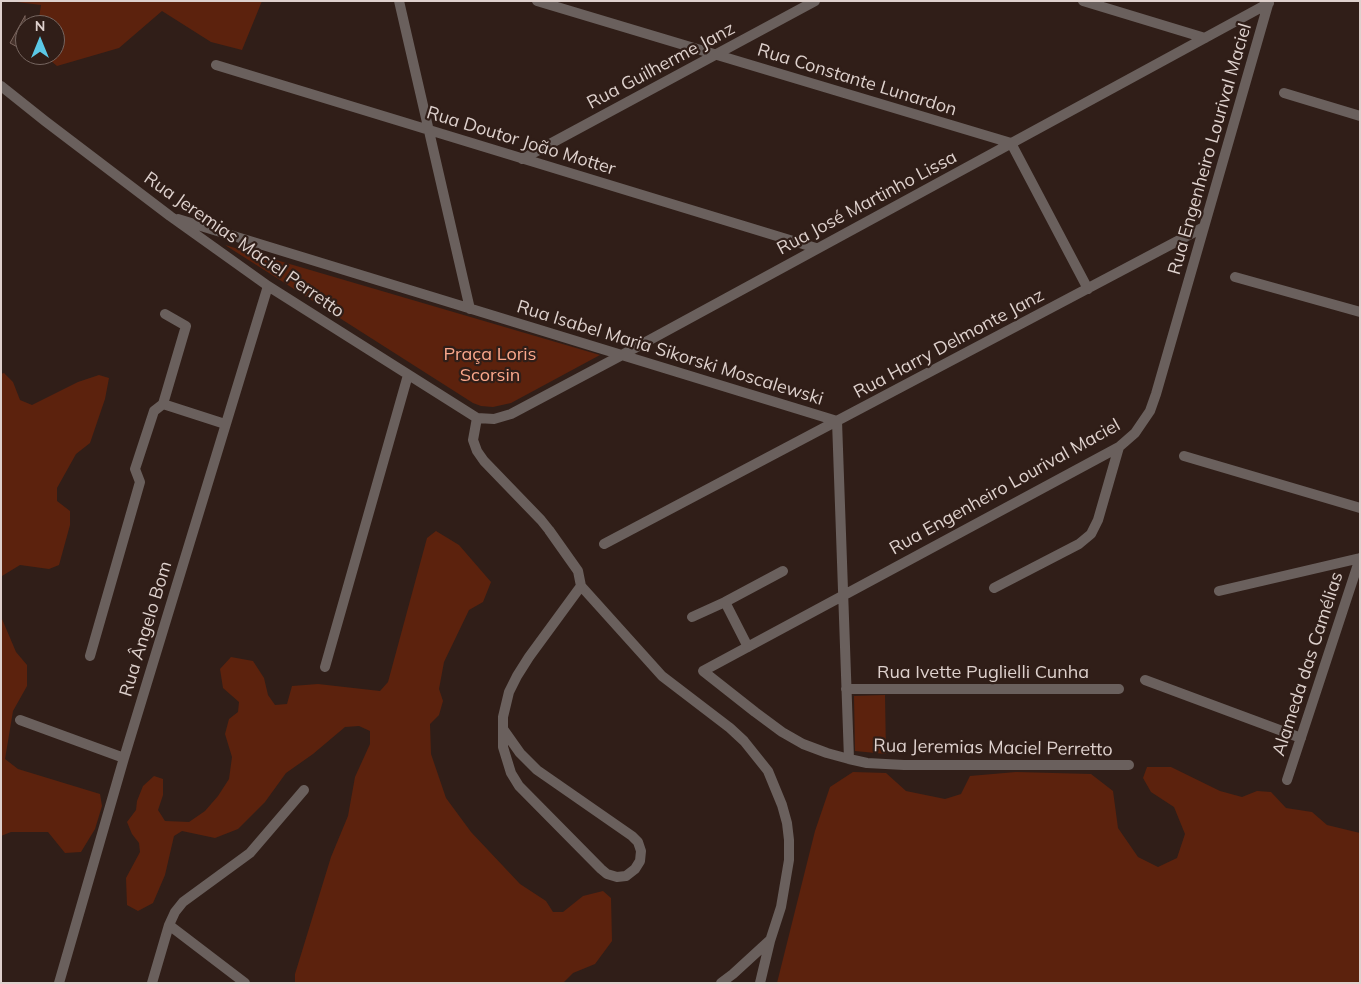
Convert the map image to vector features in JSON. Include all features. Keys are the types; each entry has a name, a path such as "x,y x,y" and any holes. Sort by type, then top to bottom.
{"street":[{"path":"399,1 470,309"},
{"name":"Rua Constante Lunardon","path":"537,1 1010,143"},
{"name":"Rua Guilherme Janz","path":"522,158 815,1"},
{"path":"1083,1 1205,38"},
{"name":"Rua José Martinho Lissa","path":"477,418 494,419 503,417 622,355 1269,2"},
{"name":"Rua Engenheiro Lourival Maciel","path":"703,671 1119,447 1135,433 1150,411 1269,2"},
{"name":"Rua Doutor João Motter","path":"216,65 816,248"},
{"name":"Rua Jeremias Maciel Perretto","path":"1,86 170,216 268,286 477,418"},
{"path":"1284,93 1360,116"},
{"path":"1010,143 1088,289"},
{"name":"Rua Isabel Maria Sikorski Moscalewski","path":"170,216 837,422 849,759"},
{"name":"Rua Harry Delmonte Janz","path":"604,544 1204,227"},
{"path":"1235,277 1360,312"},
{"name":"Rua Ângelo Bom","path":"59,983 124,758 268,286"},
{"path":"90,656 140,482 136,469 154,411 163,404 186,326 165,314"},
{"path":"325,667 408,375"},
{"path":"163,404 225,424"},
{"path":"477,418 473,440 477,450 484,461 541,520 578,571 581,586 662,676 730,728 744,741 768,771 782,805 789,840 789,860 781,908 770,941 760,983"},
{"path":"994,588 1078,544 1091,534 1098,520 1119,447"},
{"path":"1184,456 1360,508"},
{"path":"1219,591 1360,558"},
{"name":"Alameda das Camélias","path":"1287,780 1360,558"},
{"path":"692,617 725,602 783,571"},
{"path":"503,729 520,753 537,770 638,842 641,851 640,861 635,869 626,876 617,877 607,874 529,798 511,773 503,747 503,729 505,705 509,692 517,676 581,586"},
{"path":"725,602 748,647"},
{"name":"Rua Jeremias Maciel Perretto","path":"703,671 782,732 803,744 826,753 866,763 896,765 1129,765"},
{"path":"1145,680 1301,738"},
{"name":"Rua Ivette Puglielli Cunha","path":"846,689 1119,689"},
{"path":"20,720 124,758"},
{"path":"152,983 174,912 183,902 250,853 304,790"},
{"path":"169,925 245,983"},
{"path":"721,983 770,941"}],"green space":[{"path":"9,1 262,1 242,50 211,42 162,11 119,48 65,64 65,15 40,15 41,5"},
{"name":"Praça Loris Scorsin","path":"225,245 600,355 511,403 493,407 481,406 473,403"},
{"path":"4,373 13,382 20,400 32,405 78,382 99,375 109,378 105,399 90,443 76,454 57,488 57,501 70,511 70,525 59,565 49,569 20,565 2,576 2,619 16,652 27,665 27,686 13,711 5,759 18,769 100,794 102,806 95,829 81,852 65,853 48,832 11,832 1,836 1,374"},
{"path":"436,531 459,545 491,582 483,602 469,610 444,662 439,689 443,701 439,715 430,724 431,754 446,798 471,832 520,884 546,901 553,912 563,912 583,896 603,891 611,898 612,941 595,964 573,973 563,983 295,983 295,974 331,857 348,816 355,777 370,744 370,731 359,726 345,727 313,754 286,773 265,802 238,829 215,838 182,831 174,836 165,875 153,903 138,911 127,905 126,878 140,852 139,843 132,834 127,822 136,810 137,801 143,786 154,776 163,779 163,795 158,810 165,821 189,822 205,811 229,779 232,757 225,734 229,719 238,712 239,702 223,688 220,669 231,657 253,661 264,678 268,695 275,705 287,704 292,686 318,684 380,691 388,682 427,538"},
{"path":"885,695 886,754 855,751 854,696"},
{"path":"1147,767 1171,767 1220,791 1242,797 1257,791 1271,792 1286,808 1312,812 1327,825 1360,833 1360,983 777,983 815,831 830,787 853,772 886,773 906,791 945,799 961,794 970,776 1016,772 1091,774 1113,791 1118,828 1138,857 1158,867 1177,858 1185,834 1174,807 1151,792 1143,778"}],"building":[{"path":"15,34 15,46 10,43"}]}
